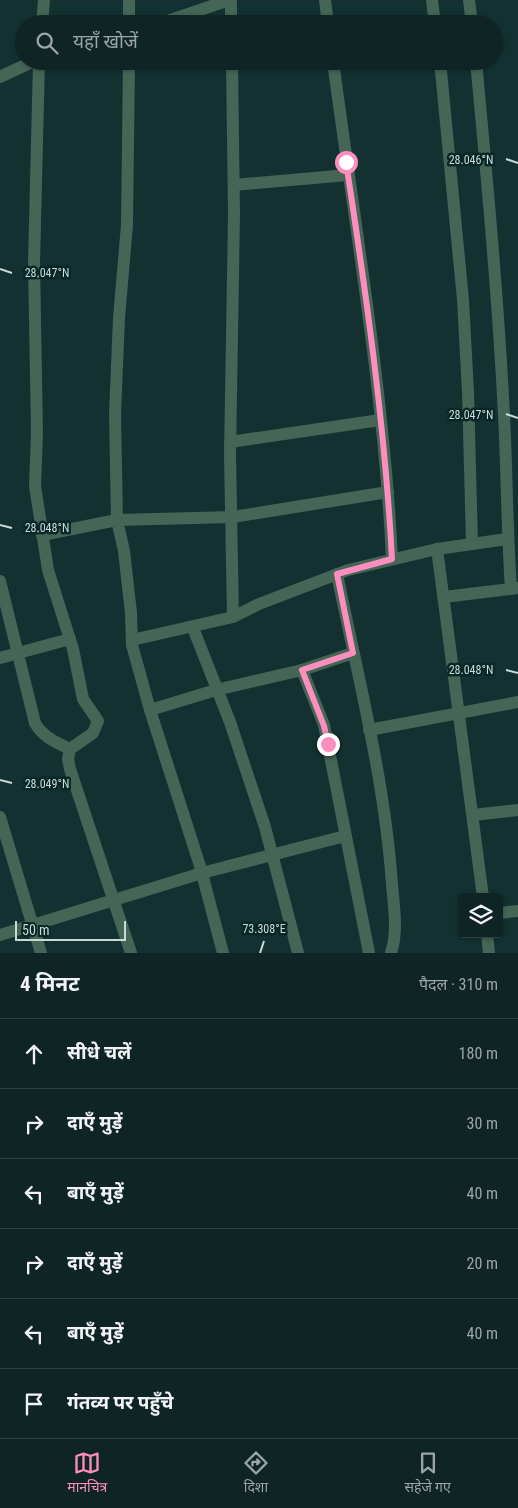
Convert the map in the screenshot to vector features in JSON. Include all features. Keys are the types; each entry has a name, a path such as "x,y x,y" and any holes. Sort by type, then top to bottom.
{"street":[{"path":"43,15 44,0"},
{"path":"129,0 129,15"},
{"path":"186,15 230,0 231,15"},
{"path":"325,0 327,15"},
{"path":"432,0 434,15"},
{"path":"469,0 471,15"},
{"path":"0,77 15,70"},
{"path":"39,70 34,263 37,433 35,486 48,570 70,639 83,699 98,721 93,733 70,749 68,759 76,792 131,953"},
{"path":"129,70 127,224 119,318 115,414 117,520 124,551 131,612 132,640 150,710 202,873 223,953"},
{"path":"232,70 234,184 230,442 233,517 233,617"},
{"path":"334,70 380,420 388,492 392,559"},
{"path":"441,70 464,309 472,544"},
{"path":"444,597 515,588 508,539 504,407 477,70"},
{"path":"234,184 348,175"},
{"path":"230,442 380,420"},
{"path":"42,535 117,520 233,517 388,492"},
{"path":"132,640 193,628 233,617 259,604 337,574 392,559 437,549 508,539"},
{"path":"437,549 483,893"},
{"path":"337,574 369,730 390,853 396,938 391,953"},
{"path":"0,581 35,723 40,732 51,740 70,749"},
{"path":"193,628 230,722 272,854 298,953"},
{"path":"0,658 70,639"},
{"path":"150,710 216,690 302,670 353,653"},
{"path":"302,670 324,726 369,953"},
{"path":"369,730 518,702"},
{"path":"473,815 518,810"},
{"path":"0,817 41,953"},
{"path":"0,935 202,873 345,836"},
{"path":"503,913 518,911"},
{"path":"487,938 489,953"}],"route":[{"path":"328,744 324,726 302,670 353,653 337,574 392,559 388,492 370,328 346,162"}]}
